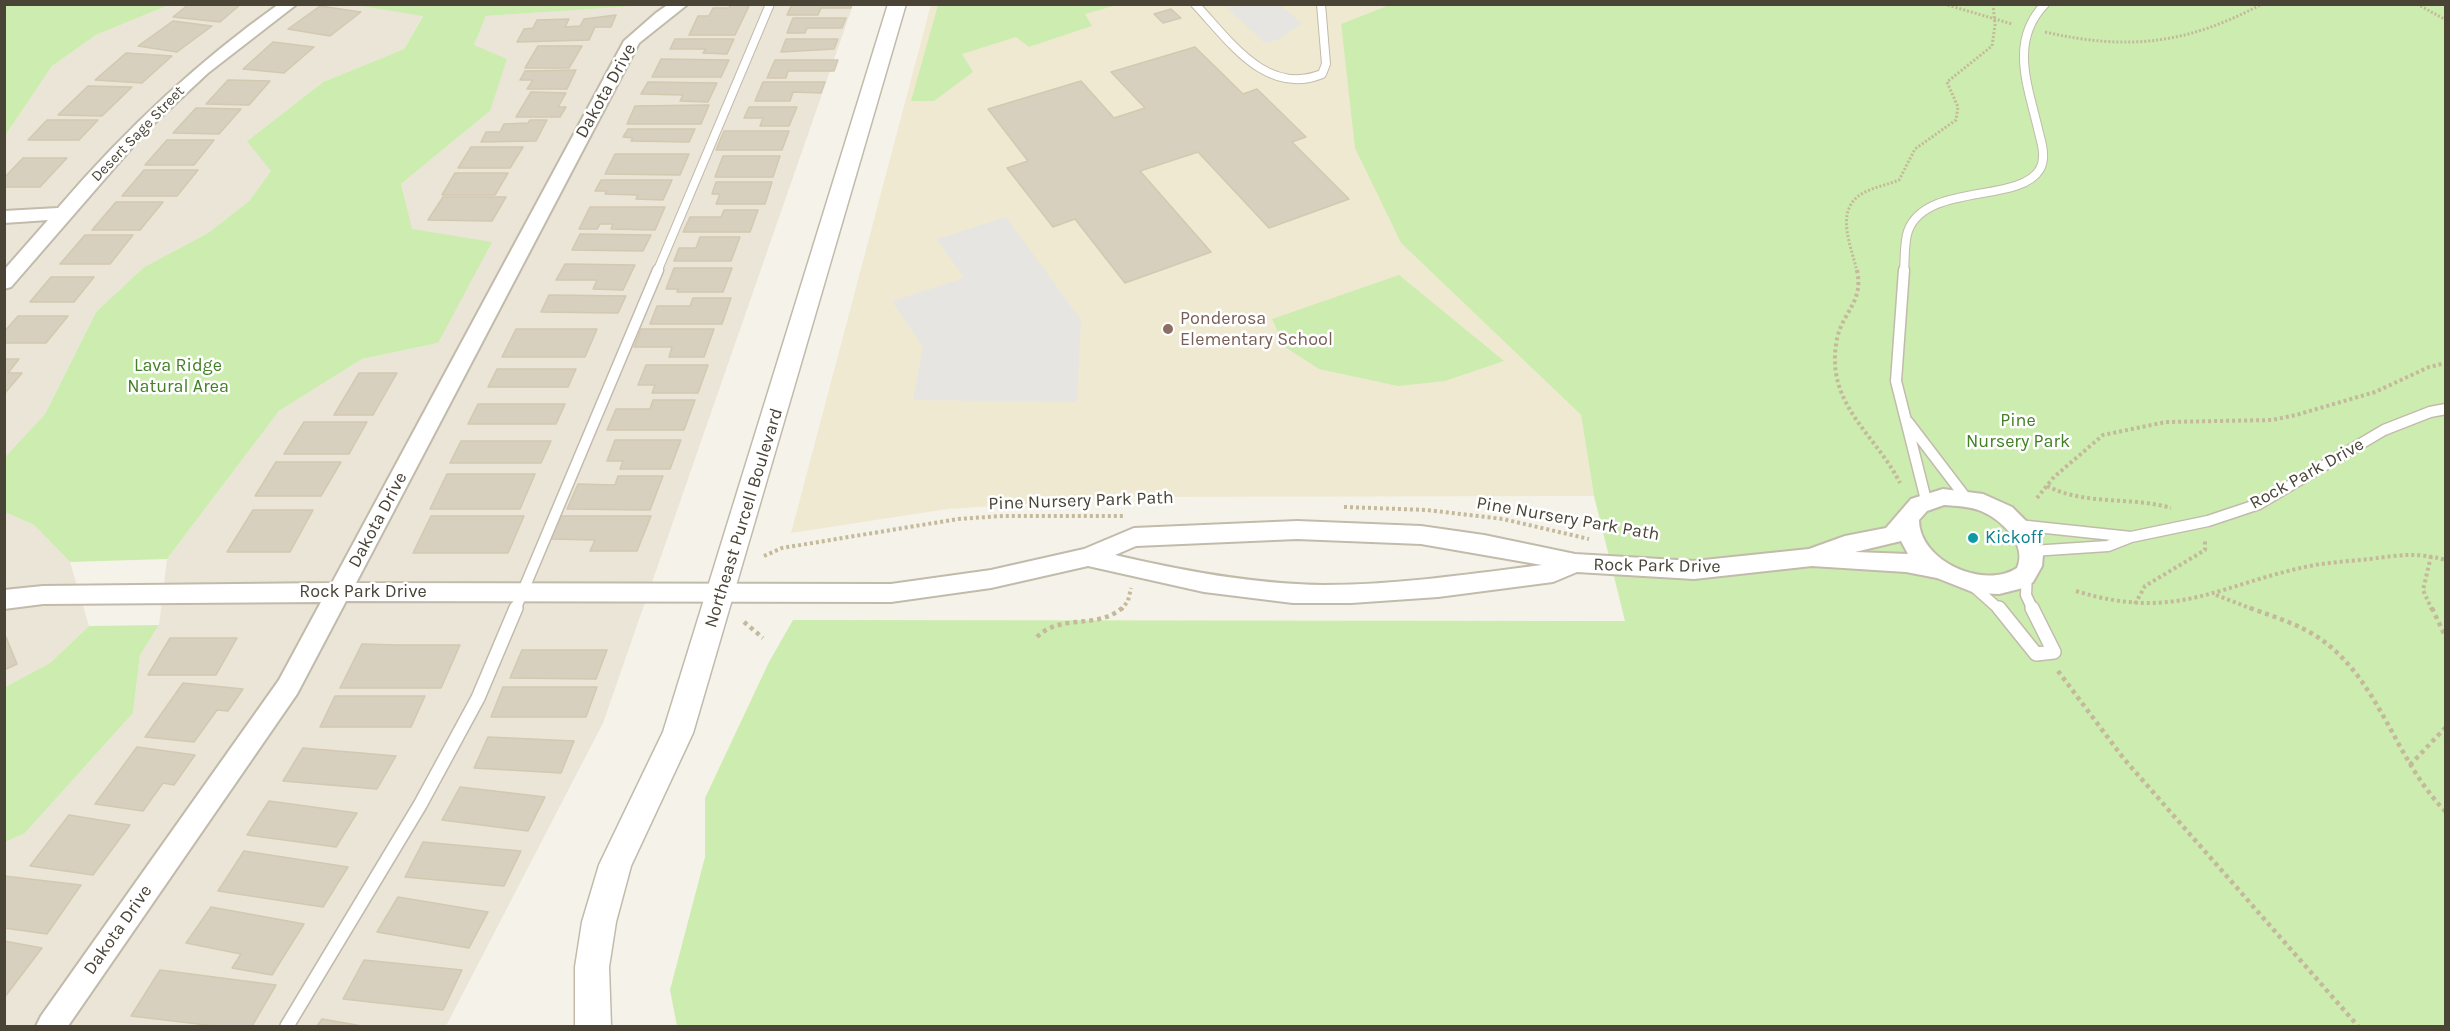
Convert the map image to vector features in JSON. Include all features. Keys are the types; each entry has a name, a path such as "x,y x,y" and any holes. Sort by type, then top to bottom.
{"street":[{"name":"Desert Sage Street","path":"4,283 123,145 180,89 222,54 290,4"},
{"name":"Dakota Drive","path":"51,1026 288,687 632,41 661,16 681,4"},
{"name":"Northeast Purcell Boulevard","path":"593,1026 592,967 599,922 615,865 678,733 897,4"},
{"path":"4,217 65,213"},
{"path":"1943,497 1965,498 1986,503 2018,525 2032,551 2032,562 2026,573 2017,580 2003,585 1970,584 1936,569 1914,545 1908,532 1908,520 1913,509 1926,500 1943,497"},
{"name":"Rock Park Drive","path":"1810,558 1845,545 1893,535 1908,520"},
{"name":"Rock Park Drive","path":"4,600 43,595 340,592 891,593 991,579 1088,557 1134,537 1296,530 1421,535 1484,544 1575,563 1694,570 1810,558 1853,562 1906,561 1936,569"},
{"path":"1088,557 1133,570 1239,587 1320,594 1387,592 1553,573 1575,563"}],"lane":[{"path":"287,1026 420,805 478,698 770,4"},
{"path":"1195,4 1267,74 1288,81 1309,80 1322,74 1326,64 1321,4"},
{"path":"1926,500 1914,466 1906,421 1896,396 1895,373 1908,231 1921,213 1939,202 2022,183 2039,172 2043,158 2023,55 2026,27 2045,4"},
{"name":"Rock Park Drive","path":"2032,551 2108,546 2131,537 2208,521 2259,504 2384,430 2430,412 2445,410"},
{"path":"1906,421 1965,498"},
{"name":"Rock Park Drive","path":"2018,525 2097,531 2131,537"},
{"path":"1970,584 1992,600 2036,654 2054,652 2026,595 2026,573"}],"path":[{"path":"1944,4 2076,39 2167,39 2224,24 2262,4"},
{"path":"1902,491 1894,471 1846,405 1837,374 1839,330 1857,298 1859,286 1847,234 1847,214 1853,201 1862,193 1899,180 1916,149 1956,120 1958,107 1947,82 1956,72 1988,52 1994,41 1993,4"},
{"path":"2417,4 2445,20"},
{"path":"2037,498 2075,456 2103,435 2131,427 2166,422 2272,420 2296,415 2375,392 2429,366 2445,363"},
{"name":"Pine Nursery Park Path","path":"1333,507 1378,506 1503,519 1596,540"},
{"name":"Pine Nursery Park Path","path":"764,556 782,548 958,519 1002,516 1133,516"},
{"path":"2076,591 2108,601 2168,604 2216,595 2315,566 2385,555 2421,553 2445,560"},
{"path":"2431,555 2423,590 2445,638"},
{"path":"1037,637 1049,626 1069,622 1094,622 1112,616 1126,604 1131,593 1132,581"},
{"path":"2216,595 2290,624 2320,639 2337,653 2366,691 2425,788 2445,812"},
{"path":"744,622 763,639"},
{"path":"2045,653 2124,759 2358,1026"},
{"path":"2410,765 2445,727"}],"shaded area":[{"path":"647,4 853,5 603,723 446,1026 5,1026 4,842 25,833 133,713 140,655 159,625 167,559 279,411 362,359 438,343 401,184 490,111 474,45 486,16"},
{"name":"Ponderosa Elementary School","path":"931,4 1392,5 1341,24 1356,148 1401,243 1581,415 1594,496 1134,497 948,509 791,533"},
{"path":"1246,4 1280,5 1302,23 1279,39 1266,44 1227,8"},
{"path":"169,5 355,5 423,15 404,49 323,82 248,140 271,171 249,201 208,233 144,267 96,312 45,414 5,457 5,136 52,66 96,35"},
{"path":"1006,217 1081,320 1077,402 913,400 923,347 892,301 964,278 937,239"},
{"path":"5,512 34,525 70,562 89,626 50,663 5,687"}],"green space":[{"path":"5,4 169,5 96,35 52,66 5,136"},
{"path":"938,4 1117,5 1085,14 1092,26 1029,47 1016,37 962,54 973,72 934,101 911,101"},
{"name":"Pine Nursery Park","path":"1392,4 2445,5 2445,1026 677,1026 670,990 705,857 705,798 769,662 793,620 1625,621 1594,496 1581,415 1401,243 1355,148 1341,24"},
{"name":"Lava Ridge Natural Area","path":"355,5 647,5 486,16 474,45 507,59 490,111 401,184 412,229 492,242 438,343 362,359 279,411 167,559 70,562 34,525 5,512 5,457 45,414 96,312 144,267 208,233 249,201 271,171 247,141 323,82 404,49 423,16"},
{"path":"1399,275 1504,361 1445,381 1398,386 1319,369 1285,347 1272,319"},
{"path":"159,625 140,655 133,713 25,833 5,842 5,687 50,663 89,626"}],"building":[{"path":"189,4 241,4 220,22 173,17"},
{"path":"731,4 750,4 735,35 689,35 698,16 709,16 713,8 729,8"},
{"path":"792,4 852,4 851,8 821,8 818,15 787,15"},
{"path":"320,6 361,12 330,36 288,29"},
{"path":"1171,9 1181,18 1163,23 1154,14"},
{"path":"616,15 611,27 595,27 589,40 517,42 524,29 533,28 537,20 569,19 565,27 580,26 584,19"},
{"path":"793,18 846,18 842,28 807,28 805,33 787,33"},
{"path":"173,21 212,26 177,52 138,46"},
{"path":"675,39 734,39 727,54 703,53 706,49 670,49"},
{"path":"786,39 838,39 834,49 781,52"},
{"path":"273,42 314,47 284,73 243,69"},
{"path":"538,46 582,46 569,68 525,68"},
{"path":"1195,47 1243,94 1257,89 1306,137 1292,142 1349,199 1269,228 1198,152 1140,171 1211,252 1125,283 1075,219 1053,227 1007,168 1028,161 988,109 1081,81 1114,118 1145,108 1111,72"},
{"path":"126,53 172,56 142,83 95,80"},
{"path":"661,59 729,60 721,77 652,77"},
{"path":"775,60 838,60 834,71 788,71 786,78 767,78"},
{"path":"576,70 567,89 527,89 533,80 520,80 525,71"},
{"path":"228,80 270,81 249,105 206,104"},
{"path":"648,82 717,83 708,102 680,101 683,95 641,94"},
{"path":"763,82 825,82 821,93 793,92 790,101 755,101"},
{"path":"88,86 132,87 102,116 58,115"},
{"path":"531,92 566,93 558,107 566,107 560,117 516,117"},
{"path":"709,105 701,124 627,124 635,106"},
{"path":"749,107 797,107 789,126 760,126 763,118 744,118"},
{"path":"196,108 241,109 219,134 173,133"},
{"path":"47,120 98,120 79,140 28,140"},
{"path":"530,120 547,120 536,141 481,142 486,132 500,132 504,124 528,123"},
{"path":"628,129 695,129 689,142 631,141 633,138 623,137"},
{"path":"724,131 789,131 782,150 716,150"},
{"path":"167,140 214,140 194,165 145,165"},
{"path":"471,147 523,147 510,168 458,168"},
{"path":"615,154 689,154 680,175 605,174"},
{"path":"723,156 780,156 773,177 715,177"},
{"path":"23,158 67,158 40,187 4,187 4,178"},
{"path":"144,170 198,170 177,196 122,196"},
{"path":"455,173 508,173 495,195 442,195"},
{"path":"601,180 672,180 663,200 636,199 638,195 605,194 607,191 595,191"},
{"path":"716,182 772,182 765,204 716,204 720,194 712,194"},
{"path":"443,197 506,197 492,221 428,220"},
{"path":"116,202 163,202 140,230 92,230"},
{"path":"590,207 665,207 655,230 611,229 613,224 600,224 597,229 579,229"},
{"path":"724,210 758,210 750,232 683,232 690,217 721,217"},
{"path":"580,234 651,235 643,251 572,250"},
{"path":"85,235 133,235 110,264 60,264"},
{"path":"700,237 740,237 731,261 674,261 679,248 696,248"},
{"path":"565,264 635,265 623,290 593,289 597,280 556,280"},
{"path":"674,268 732,268 723,292 677,292 678,289 666,289"},
{"path":"51,277 94,277 74,302 30,302"},
{"path":"549,295 626,296 618,313 541,312"},
{"path":"693,298 731,298 722,324 650,324 657,306 690,306"},
{"path":"18,316 68,316 46,343 4,343 4,332"},
{"path":"516,329 597,329 585,357 502,357"},
{"path":"641,329 714,329 704,357 669,357 672,347 634,347"},
{"path":"4,359 19,359 8,373 22,373 5,393"},
{"path":"646,365 708,365 698,393 652,393 655,385 638,385"},
{"path":"497,369 576,369 568,387 488,387"},
{"path":"359,373 397,373 373,415 334,415"},
{"path":"653,400 695,400 684,430 607,430 616,409 650,409"},
{"path":"478,404 565,404 556,424 468,424"},
{"path":"304,422 367,422 349,454 284,454"},
{"path":"615,440 681,440 670,469 620,469 623,461 607,461"},
{"path":"461,441 551,441 541,463 450,463"},
{"path":"276,462 341,462 321,496 255,496"},
{"path":"447,474 535,474 520,509 430,509"},
{"path":"618,476 663,476 650,510 567,509 578,484 615,485"},
{"path":"253,510 313,510 290,552 227,552"},
{"path":"431,516 524,516 508,553 413,553"},
{"path":"561,516 651,516 637,551 590,551 595,540 550,539"},
{"path":"6,637 17,664 4,670 4,638"},
{"path":"170,638 237,638 216,675 148,675"},
{"path":"362,644 460,645 441,688 340,688"},
{"path":"522,650 607,650 596,679 510,678"},
{"path":"183,683 243,689 228,711 217,710 194,742 145,737"},
{"path":"503,687 597,687 586,717 491,717"},
{"path":"335,696 425,696 411,727 320,727"},
{"path":"488,737 574,741 561,773 474,768"},
{"path":"137,747 195,755 174,785 163,783 143,811 95,804"},
{"path":"303,748 396,756 377,789 283,781"},
{"path":"460,787 545,797 528,831 442,820"},
{"path":"269,801 357,813 336,847 247,835"},
{"path":"69,815 130,825 93,875 30,866"},
{"path":"423,842 521,851 504,886 405,877"},
{"path":"244,851 348,867 323,907 218,891"},
{"path":"4,876 81,885 47,934 4,928"},
{"path":"398,897 488,912 469,948 377,932"},
{"path":"211,907 304,924 272,975 232,968 241,954 186,943"},
{"path":"4,941 42,948 4,998"},
{"path":"364,960 462,970 443,1010 343,999"},
{"path":"160,970 276,985 252,1026 215,1026 131,1016"},
{"path":"322,1019 362,1026 317,1026"}],"place":[{"name":"Ponderosa Elementary School","path":"1168,329"},
{"name":"Kickoff","path":"1973,538"}]}
